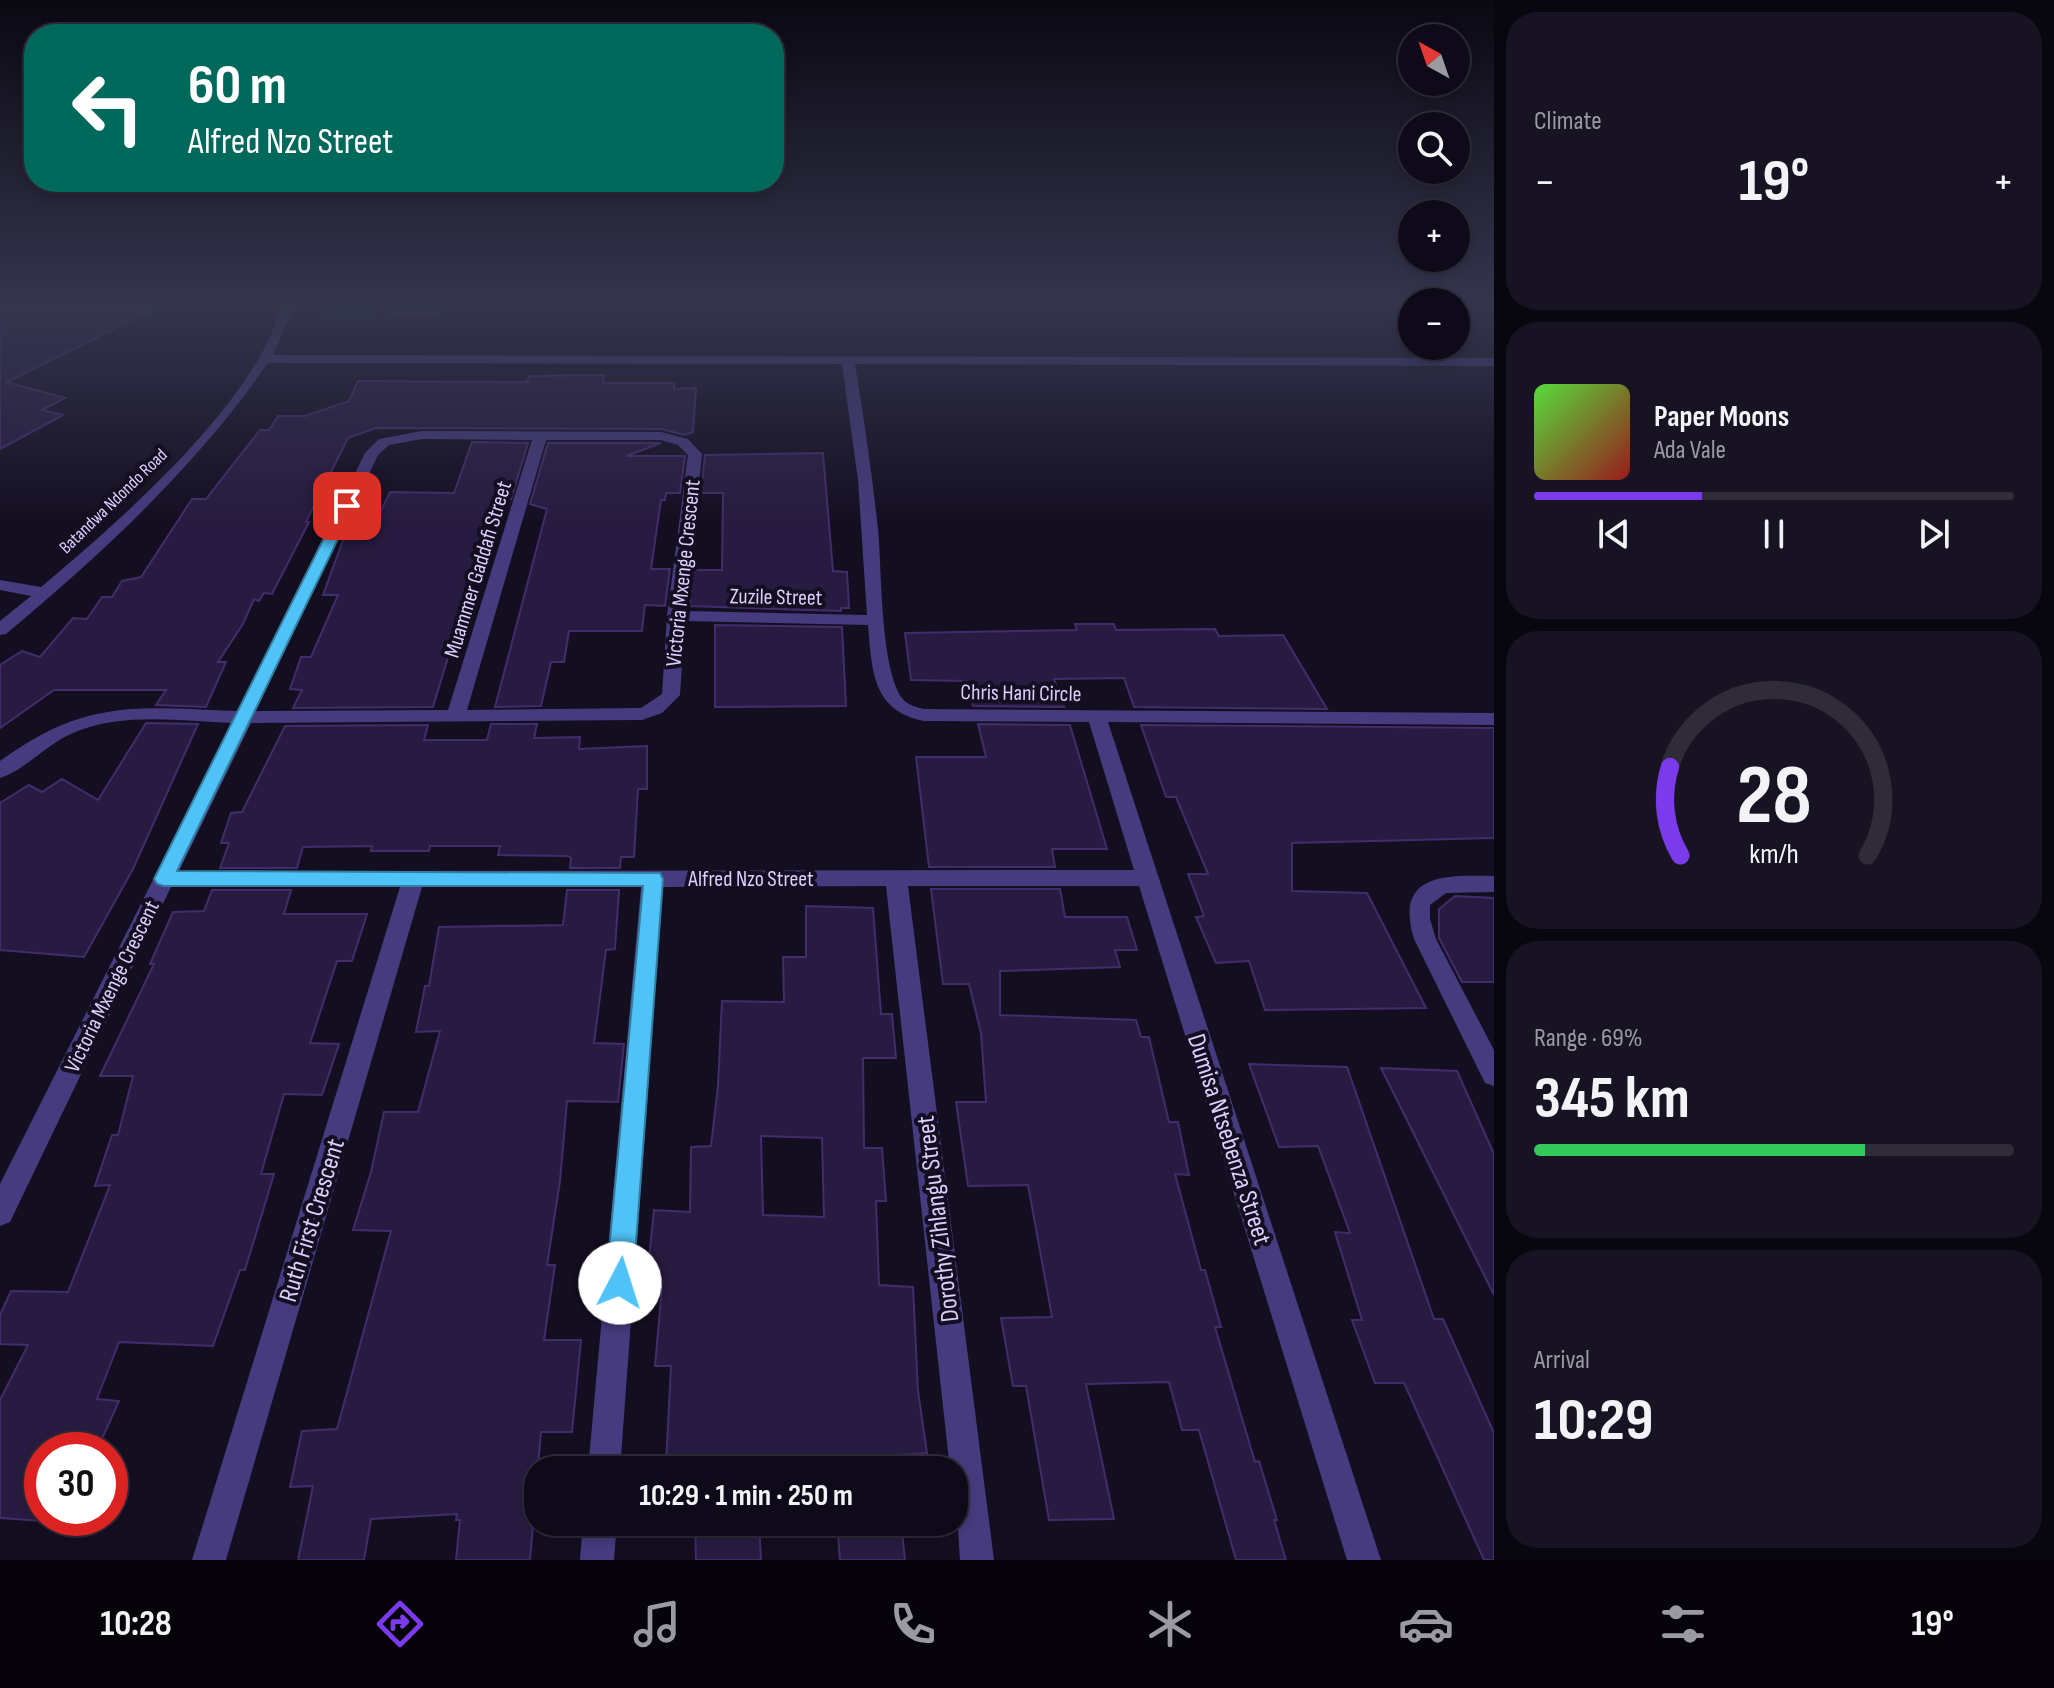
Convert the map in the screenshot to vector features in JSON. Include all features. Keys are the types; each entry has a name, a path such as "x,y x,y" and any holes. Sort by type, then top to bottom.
{"street":[{"name":"Batandwa Ndondo Road","path":"0,630 153,494 219,420 249,379"},
{"name":"Chris Hani Circle","path":"850,379 865,480 876,620 894,701 912,713 1097,718 1494,719"},
{"name":"Victoria Mxenge Crescent","path":"0,1213 164,879 244,717 378,446 395,438 422,435 661,436 690,446 695,454 676,616 671,695 656,709 627,715 244,717"},
{"name":"Muammer Gaddafi Street","path":"456,715 540,436"},
{"path":"0,585 45,593"},
{"name":"Zuzile Street","path":"676,616 876,620"},
{"path":"0,771 48,737 69,726 92,720 148,716 244,717"},
{"name":"Dumisa Ntsebenza Street","path":"1097,718 1364,1560"},
{"name":"Dorothy Zihlangu Street","path":"896,878 977,1560"},
{"name":"Alfred Nzo Street","path":"164,879 1146,878"},
{"name":"Ruth First Crescent","path":"209,1560 413,879"},
{"path":"605,1456 653,879"},
{"path":"1494,884 1444,886 1422,895 1416,905 1416,918 1494,1075"},
{"path":"597,1560 599,1536"}],"building":[{"path":"0,379 13,379 7,382 65,398 42,410 63,415 0,449"},
{"path":"528,379 604,379 603,383 674,383 674,389 696,388 693,432 685,435 661,429 376,428 348,438 272,594 264,593 259,601 254,599 243,624 218,662 226,662 206,707 156,705 166,690 54,690 0,728 0,665 22,651 40,657 73,618 87,619 102,597 112,597 122,581 141,577 192,499 206,499 260,430 269,430 278,416 305,416 349,401 358,381 527,382"},
{"path":"472,442 528,443 511,499 497,495 433,707 293,708 302,690 290,689 301,657 311,657 338,595 323,595 350,521 376,521 390,492 454,493"},
{"path":"548,443 661,443 626,456 685,456 680,493 666,493 665,500 661,500 651,569 670,569 665,606 645,605 642,631 569,631 564,662 551,662 541,706 495,707 547,509 530,504"},
{"path":"823,453 833,571 847,572 849,608 841,608 841,611 690,606 693,570 722,570 723,493 701,493 705,455"},
{"path":"1075,624 1114,624 1116,630 1215,629 1219,636 1283,635 1327,709 1134,707 1124,678 1054,679 1064,707 973,706 967,681 911,680 905,633 1077,630"},
{"path":"715,625 842,627 846,706 715,707"},
{"path":"146,723 198,724 133,869 84,957 0,950 0,803 29,785 42,792 62,779 98,800"},
{"path":"491,724 537,724 534,738 580,737 579,749 647,746 647,789 638,789 634,857 621,857 620,868 570,868 571,858 568,856 498,855 500,846 430,846 429,851 371,851 372,846 303,847 297,868 220,868 229,843 221,843 231,813 242,812 285,726 428,725 424,740 487,740"},
{"path":"978,724 1070,725 1107,849 1052,849 1055,867 929,867 916,757 986,757"},
{"path":"1141,725 1494,728 1494,838 1292,843 1292,891 1367,893 1426,1008 1265,1010 1249,961 1216,963 1196,917 1204,916 1188,874 1208,874 1176,797 1166,797"},
{"path":"931,889 1060,889 1065,917 1127,917 1137,950 1115,950 1120,967 1000,971 1000,1015 1136,1020 1141,1037 1149,1037 1169,1122 1178,1122 1189,1175 1175,1174 1201,1270 1205,1270 1221,1327 1215,1327 1255,1462 1259,1461 1277,1520 1274,1520 1286,1560 1236,1560 1199,1430 1182,1430 1169,1382 1086,1384 1114,1519 1049,1520 1026,1386 1013,1386 1001,1318 1052,1317 1028,1185 968,1186 956,1102 986,1102 981,1033 969,984 943,984"},
{"path":"212,890 291,890 284,914 367,914 352,961 337,961 310,1043 339,1044 322,1095 284,1094 261,1174 274,1174 245,1270 240,1270 213,1346 119,1342 97,1399 119,1401 105,1432 24,1432 24,1520 0,1518 0,1400 28,1345 0,1344 0,1315 11,1291 68,1292 110,1185 95,1186 112,1135 118,1135 133,1076 100,1076 154,964 150,964 173,912 204,911"},
{"path":"567,890 619,890 615,949 606,950 594,1043 624,1044 618,1102 567,1101 560,1181 547,1265 555,1265 544,1340 581,1340 572,1432 541,1432 539,1456 524,1456 524,1536 532,1536 530,1560 456,1560 460,1520 456,1520 457,1514 371,1519 364,1560 298,1560 313,1486 290,1487 302,1431 337,1429 391,1231 353,1230 371,1172 384,1112 418,1112 440,1031 416,1032 425,986 429,986 439,927 563,925"},
{"path":"1455,896 1494,898 1494,982 1462,982 1439,938 1439,909"},
{"path":"806,906 873,908 881,1014 892,1014 896,1058 863,1058 864,1148 882,1148 886,1201 876,1201 879,1285 913,1287 918,1391 927,1453 880,1456 666,1456 671,1366 655,1366 662,1287 646,1287 654,1210 690,1212 691,1147 711,1146 718,1086 722,1001 784,1002 783,957 806,957","holes":["761,1136 822,1138 824,1217 763,1215"]},
{"path":"1249,1064 1347,1067 1434,1319 1443,1319 1494,1433 1494,1560 1484,1560 1404,1383 1375,1383 1352,1320 1362,1320 1335,1232 1350,1233 1318,1146 1279,1147"},
{"path":"1381,1068 1457,1071 1494,1154 1494,1295"},
{"path":"695,1536 760,1536 761,1560 696,1560"},
{"path":"838,1536 902,1536 905,1560 840,1560"}],"route":[{"path":"347,506 164,879 653,879 620,1283"}]}
